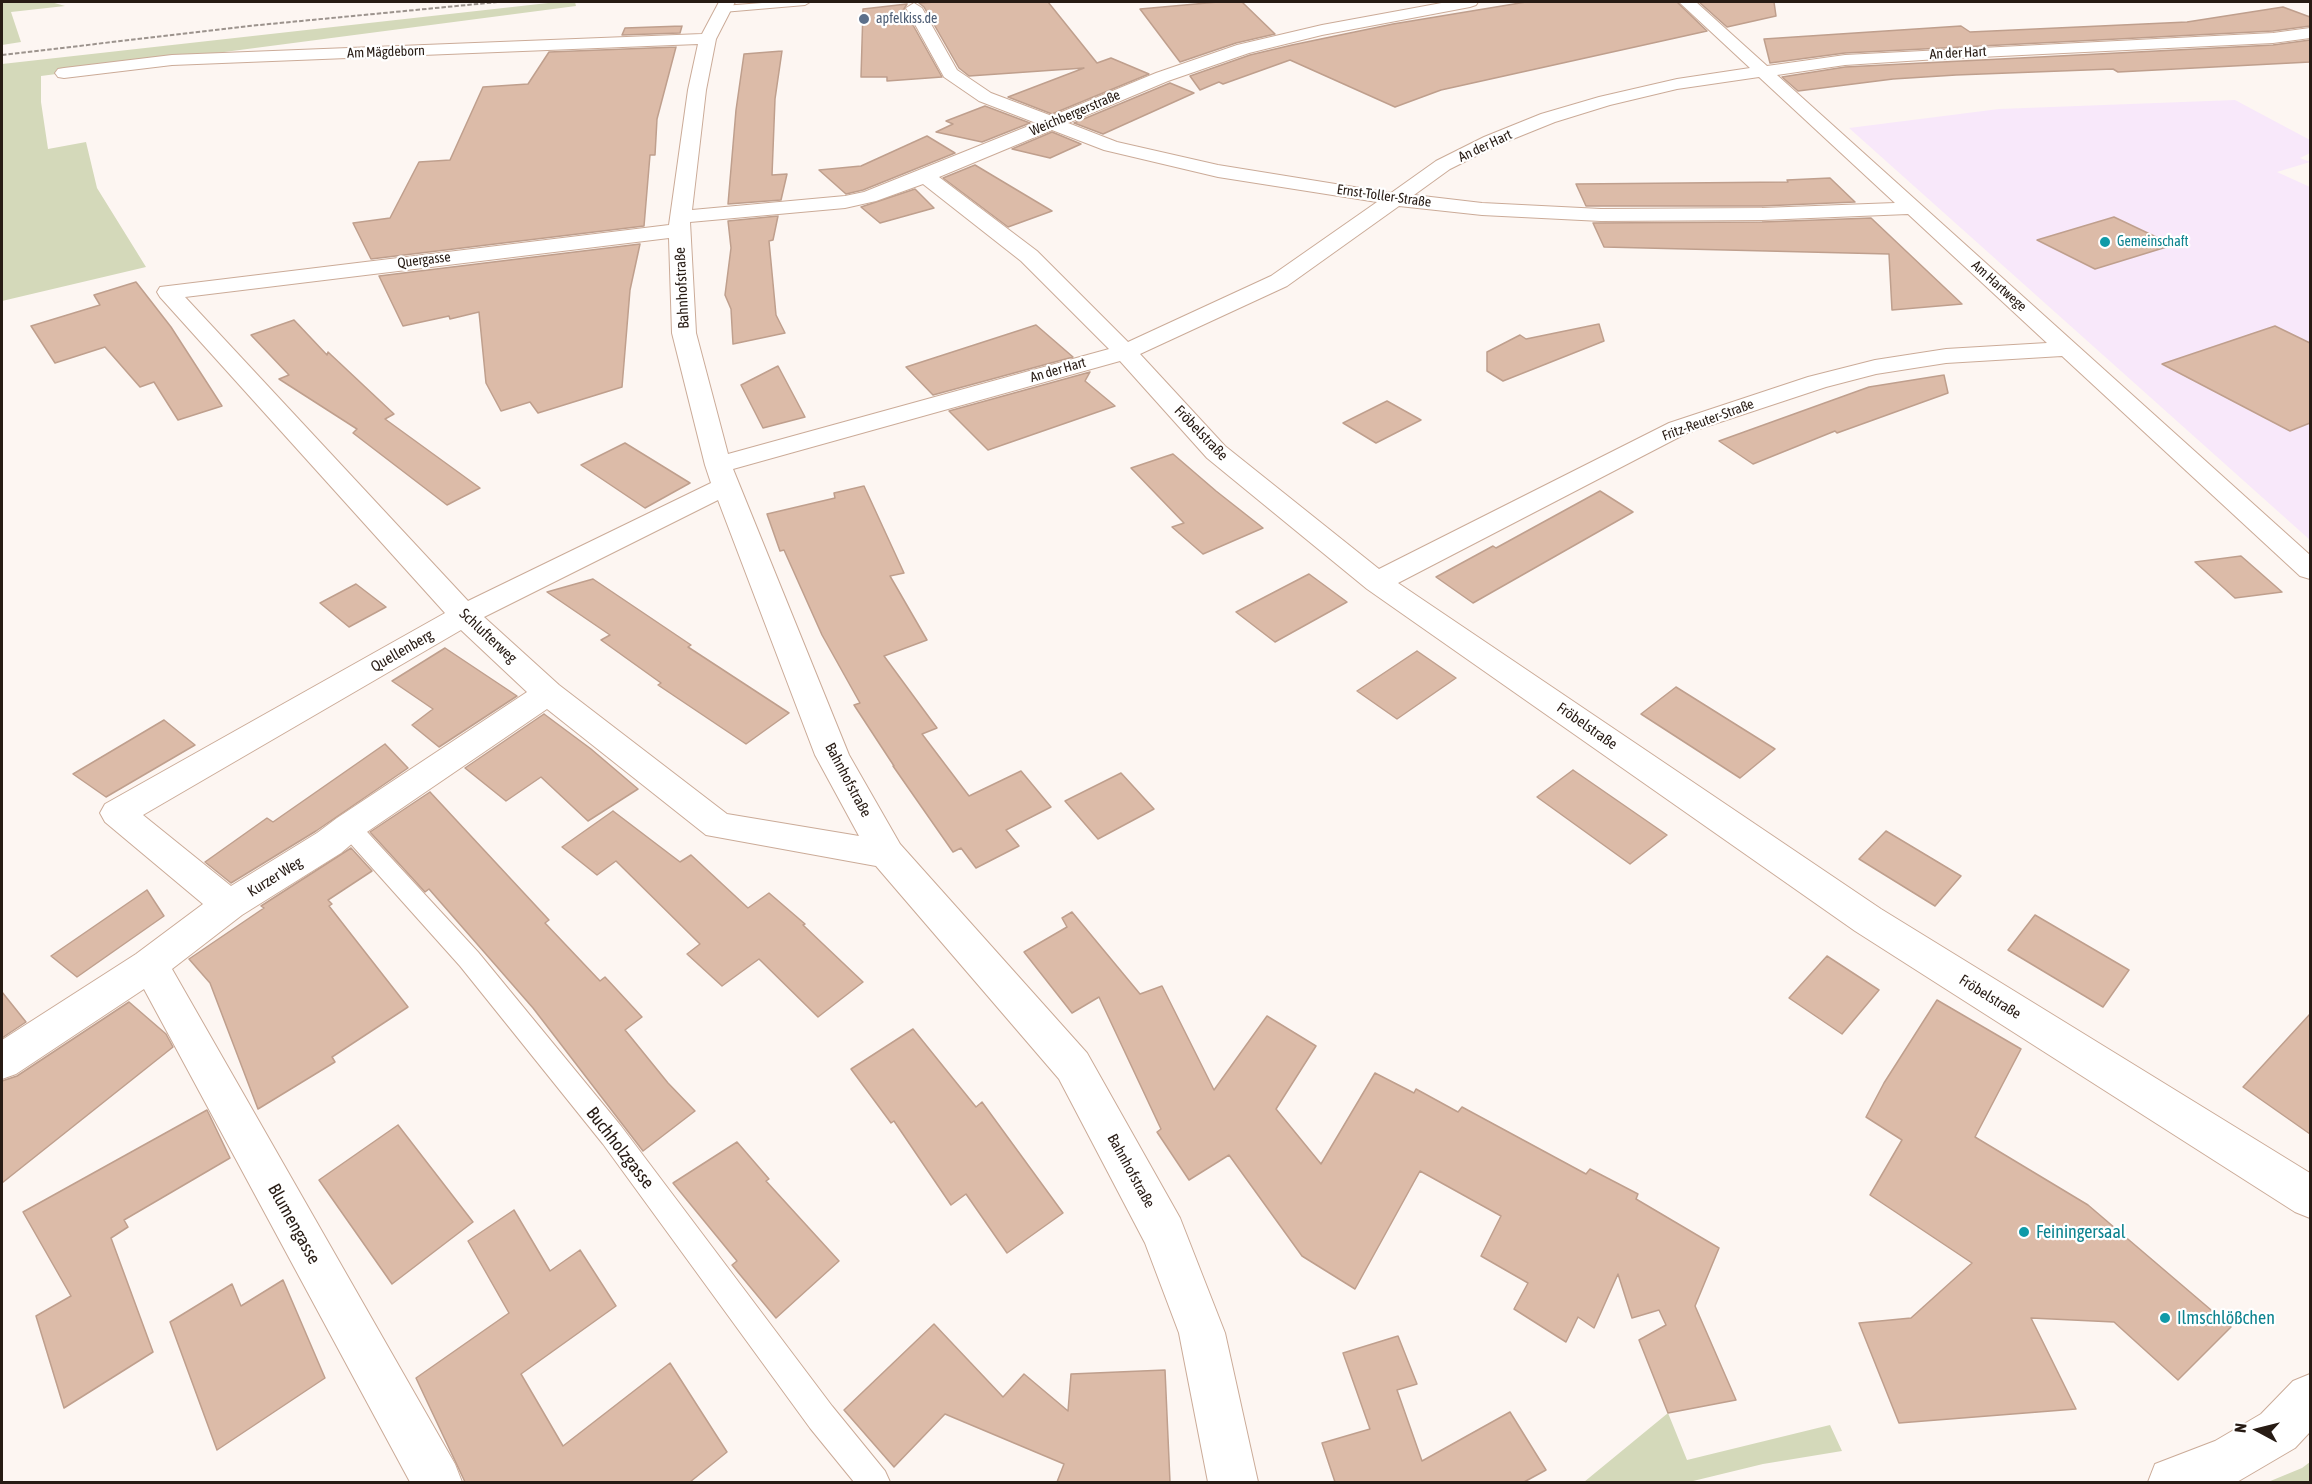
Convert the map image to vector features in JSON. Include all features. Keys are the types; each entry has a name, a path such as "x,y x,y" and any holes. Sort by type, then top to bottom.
{"street":[{"name":"Weichbergerstraße","path":"680,223 845,202 869,196 925,176 1162,77 1243,49 1322,30 1470,2"},
{"name":"Am Hartwege","path":"1687,2 2310,570"},
{"name":"Bahnhofstraße","path":"725,5 708,39 697,90 680,223 684,333 722,476 832,755 887,854 1073,1066 1164,1233 1202,1333 1233,1482"},
{"name":"Ernst-Toller-Straße","path":"914,8 950,73 985,97 1111,146 1218,171 1393,199 1482,209 1600,215 1762,214 1914,208"},
{"name":"An der Hart","path":"722,476 1125,352 1280,281 1443,165 1491,141 1548,118 1677,84 1845,60 2175,43 2310,33"},
{"name":"Am Mägdeborn","path":"64,73 172,60 708,39"},
{"name":"Fröbelstraße","path":"925,176 1029,256 1125,352 1216,452 1377,582 1868,920 2310,1197"},
{"name":"Quergasse","path":"168,292 680,223"},
{"name":"Schlufterweg","path":"168,292 465,615 549,693 718,826 887,854"},
{"name":"Fritz-Reuter-Straße","path":"1377,582 1689,424 1817,382 1875,367 1946,356 2067,348"},
{"name":"Quellenberg","path":"229,905 117,813 465,615 722,476"},
{"name":"Kurzer Weg","path":"2,1061 150,965 229,905 329,843 349,827 549,693"},
{"name":"Blumengasse","path":"150,965 437,1482"},
{"path":"2173,1482 2229,1461 2278,1431 2310,1398"}],"lane":[{"path":"725,5 805,2"},
{"name":"Buchholzgasse","path":"349,827 469,959 612,1135 821,1417 874,1482"}],"shaded area":[{"path":"2235,100 2310,140 2310,153 2300,158 2310,162 2277,172 2310,187 2310,540 1849,128 1999,109"}],"green space":[{"path":"2,2 51,2 65,6 11,12 21,42 2,45"},
{"path":"557,2 575,2 576,6 41,76 41,102 48,149 86,142 97,188 146,267 2,301 2,64"},
{"path":"1668,1413 1687,1460 1830,1425 1842,1451 1763,1464 1689,1482 1584,1482"},
{"path":"2310,1462 2310,1482 2268,1482 2302,1468"}],"building":[{"path":"1048,2 1097,63 1111,58 1149,74 1052,114 1008,97 1084,68 969,76 959,68 924,7 919,3"},
{"path":"1242,2 1275,34 1236,43 1180,62 1140,9"},
{"path":"1526,2 1677,2 1707,31 1441,90 1395,107 1290,60 1200,90 1190,76 1250,55 1292,45 1393,24"},
{"path":"1699,2 1774,2 1776,16 1727,27"},
{"path":"907,4 904,9 942,77 887,81 887,77 861,77 863,9"},
{"path":"2283,7 2310,17 2310,26 2273,31 1845,53 1770,63 1764,39 1961,26 1970,32 2187,22"},
{"path":"682,26 680,33 622,35 625,28"},
{"path":"2310,40 2310,62 2118,72 2113,69 1956,75 1893,79 1798,91 1782,77 1845,67 2273,45"},
{"path":"676,47 657,119 655,155 650,155 644,226 371,259 353,223 390,218 419,162 450,160 483,87 528,84 549,52"},
{"path":"782,51 775,99 772,175 787,174 781,200 728,204 736,110 744,54"},
{"path":"1170,83 1194,93 1103,134 1074,123"},
{"path":"985,106 1030,123 982,142 936,132 953,124 946,121"},
{"path":"1052,132 1081,144 1050,158 1012,149"},
{"path":"927,136 955,153 863,190 846,194 819,170 861,166"},
{"path":"975,165 1052,211 1008,227 943,178"},
{"path":"1830,178 1855,202 1762,206 1586,206 1576,184 1788,182 1787,180"},
{"path":"915,189 934,208 880,223 861,207"},
{"path":"778,216 773,240 769,241 776,315 785,333 733,344 731,309 725,295 731,248 728,221"},
{"name":"Gemeinschaft","path":"2114,217 2173,245 2095,269 2037,240"},
{"path":"1871,218 1962,304 1892,310 1889,254 1604,247 1593,223 1762,222"},
{"path":"640,244 630,290 622,387 538,413 530,402 501,411 486,383 479,312 403,326 379,276"},
{"path":"136,282 171,327 222,406 178,420 154,382 140,387 105,347 55,363 31,326 100,305 94,295"},
{"path":"294,320 327,355 328,352 394,414 385,419 480,488 447,505 353,433 357,429 279,379 289,375 251,335"},
{"path":"1599,324 1604,341 1503,381 1487,371 1487,352 1520,335 1526,339"},
{"path":"1036,325 1073,357 933,395 906,367"},
{"path":"2275,326 2310,343 2310,423 2290,431 2162,364"},
{"path":"778,366 805,417 763,428 741,385"},
{"path":"1090,372 1085,381 1115,406 988,450 949,411"},
{"path":"1944,375 1948,393 1837,433 1835,431 1753,464 1719,441 1869,387"},
{"path":"1387,401 1421,420 1376,443 1343,423"},
{"path":"625,443 690,483 645,508 581,465"},
{"path":"1173,454 1263,528 1203,554 1172,527 1184,523 1131,468"},
{"path":"864,486 904,573 890,576 927,640 884,656 937,728 922,734 969,796 1021,771 1051,807 1006,830 1019,846 976,868 961,848 953,852 854,705 860,703 822,635 784,550 780,551 767,514 835,498 834,493"},
{"path":"1600,491 1633,512 1473,603 1436,577 1493,546 1496,548"},
{"path":"2241,556 2282,592 2235,598 2195,562"},
{"path":"1309,574 1347,602 1275,642 1236,612"},
{"path":"593,579 691,645 688,647 789,713 746,744 658,685 661,683 601,640 610,635 547,592"},
{"path":"356,584 386,607 349,627 320,603"},
{"path":"445,648 517,696 439,747 412,725 433,709 392,681"},
{"path":"1417,651 1456,678 1397,719 1357,691"},
{"path":"1676,687 1775,749 1740,778 1641,714"},
{"path":"544,714 591,749 638,789 588,821 541,777 506,801 465,768"},
{"path":"164,720 195,745 106,797 73,774"},
{"path":"385,744 408,768 316,831 231,883 205,862 267,818 273,822"},
{"path":"1573,770 1667,835 1630,864 1537,797"},
{"path":"1121,773 1154,809 1098,839 1065,801"},
{"path":"430,792 549,920 545,923 600,981 605,977 642,1017 625,1030 668,1083 695,1111 643,1151 533,1008 429,889 425,892 370,832"},
{"path":"613,811 680,862 691,855 748,908 769,893 805,924 803,925 863,982 818,1017 759,959 722,986 687,954 700,944 616,861 597,875 562,847"},
{"path":"1886,831 1961,876 1935,906 1859,859"},
{"path":"351,848 372,871 328,900 332,904 329,906 408,1007 332,1057 335,1062 258,1109 210,983 189,959 264,908 261,906"},
{"path":"147,890 164,916 77,977 51,956"},
{"path":"1072,912 1140,994 1162,986 1214,1090 1267,1016 1316,1046 1276,1109 1321,1164 1375,1073 1414,1093 1416,1089 1458,1112 1462,1107 1586,1174 1590,1169 1638,1194 1636,1199 1719,1248 1695,1306 1736,1400 1668,1413 1639,1340 1666,1325 1659,1310 1632,1318 1618,1274 1594,1328 1578,1317 1566,1342 1514,1309 1528,1283 1481,1256 1501,1216 1420,1171 1355,1289 1302,1256 1229,1155 1189,1180 1157,1132 1161,1129 1099,997 1072,1013 1024,952 1067,927 1062,918"},
{"path":"2035,915 2129,970 2103,1007 2008,950"},
{"path":"1827,956 1879,990 1842,1034 1789,998"},
{"path":"2,992 26,1022 2,1038"},
{"path":"1937,1000 2021,1049 1975,1137 2088,1205 2231,1327 2178,1380 2114,1322 2031,1318 2076,1409 1899,1423 1859,1323 1911,1318 1972,1263 1870,1195 1902,1140 1866,1117 1884,1083"},
{"path":"129,1002 166,1034 173,1047 2,1183 2,1081 17,1076"},
{"path":"2310,1014 2310,1134 2243,1087"},
{"path":"913,1029 976,1107 982,1102 1063,1213 1007,1253 966,1194 951,1205 894,1121 891,1123 851,1069"},
{"path":"207,1110 230,1158 124,1220 128,1227 111,1238 153,1352 64,1408 36,1316 71,1296 23,1212"},
{"path":"398,1125 473,1222 392,1284 319,1180"},
{"path":"737,1142 769,1179 766,1181 839,1261 776,1318 732,1265 737,1261 673,1183"},
{"path":"514,1210 550,1271 580,1250 616,1306 521,1374 563,1446 670,1363 727,1452 690,1482 465,1482 416,1378 509,1313 468,1241"},
{"path":"283,1280 325,1378 217,1450 170,1322 232,1284 241,1306"},
{"path":"934,1324 1003,1397 1024,1374 1068,1411 1071,1374 1165,1370 1170,1482 1057,1482 1064,1464 945,1414 894,1467 844,1410"},
{"path":"1398,1336 1417,1384 1397,1390 1422,1461 1510,1412 1546,1470 1524,1482 1335,1482 1322,1443 1370,1429 1343,1353"}],"railway":[{"path":"2,55 249,26 498,2"}],"place":[{"name":"apfelkiss.de","path":"864,19"},
{"name":"Gemeinschaft","path":"2105,242"},
{"name":"Feiningersaal","path":"2024,1232"},
{"name":"Ilmschlößchen","path":"2165,1318"}]}
